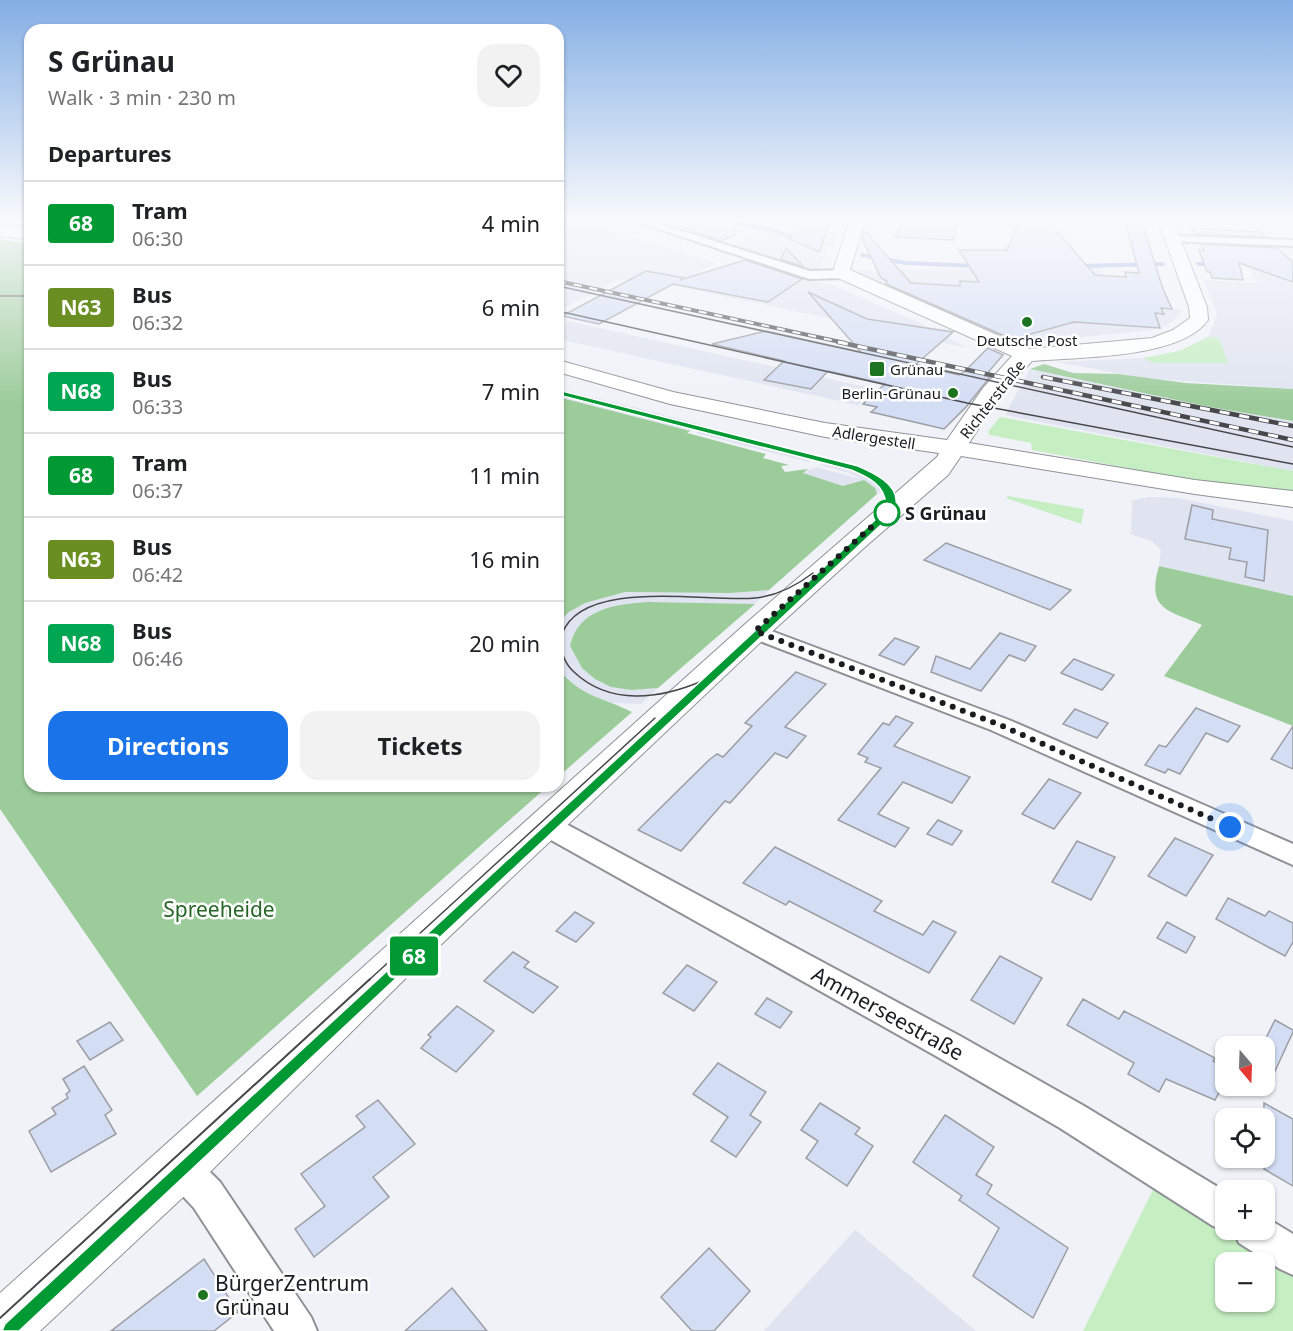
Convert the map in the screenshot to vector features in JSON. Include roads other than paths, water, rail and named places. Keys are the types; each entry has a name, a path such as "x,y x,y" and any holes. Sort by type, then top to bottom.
{"main road":[{"name":"Richterstraße","path":"0,1330 179,1166 544,824 865,532 939,470 1015,364 1026,355 862,282"},
{"path":"1026,355 1139,347 1169,339 1199,320 1198,307 1188,282"},
{"name":"Adlergestell","path":"564,368 670,398 748,415 890,440 1293,500"},
{"name":"Adlergestell","path":"1195,487 1293,510"}],"street":[{"path":"755,631 1021,733 1293,855"},
{"name":"Ammerseestraße","path":"544,824 936,1039 1072,1117 1215,1207"},
{"path":"179,1166 203,1189 297,1331"},
{"path":"1268,1240 1293,1256"}],"tram line":[{"path":"564,287 1293,447"},
{"path":"0,296 24,296"},
{"path":"564,312 967,403 1293,464"},
{"path":"388,980 880,521 887,511 889,494 886,487 873,477 854,468 564,394"},
{"name":"68","path":"12,1331 880,521 891,505 889,491 870,475 854,468 564,394"},
{"path":"564,631 574,616 594,605 649,596 734,599 763,597 786,590 813,573"},
{"path":"564,656 574,672 588,683 619,695 653,695 702,681"},
{"path":"369,980 655,718"},
{"path":"0,1318 370,979"},
{"path":"12,1331 389,979"}],"railway":[{"path":"564,282 845,343"},
{"path":"838,342 1293,440"},
{"path":"1043,377 1293,426"}],"place":[{"name":"Deutsche Post","path":"1027,322"},
{"name":"Grünau","path":"877,369"},
{"name":"Berlin-Grünau","path":"953,393"},
{"name":"S Grünau","path":"887,513"},
{"name":"BürgerZentrum Grünau","path":"203,1295"}],"park label":[{"name":"Spreeheide","path":"219,909"}]}
